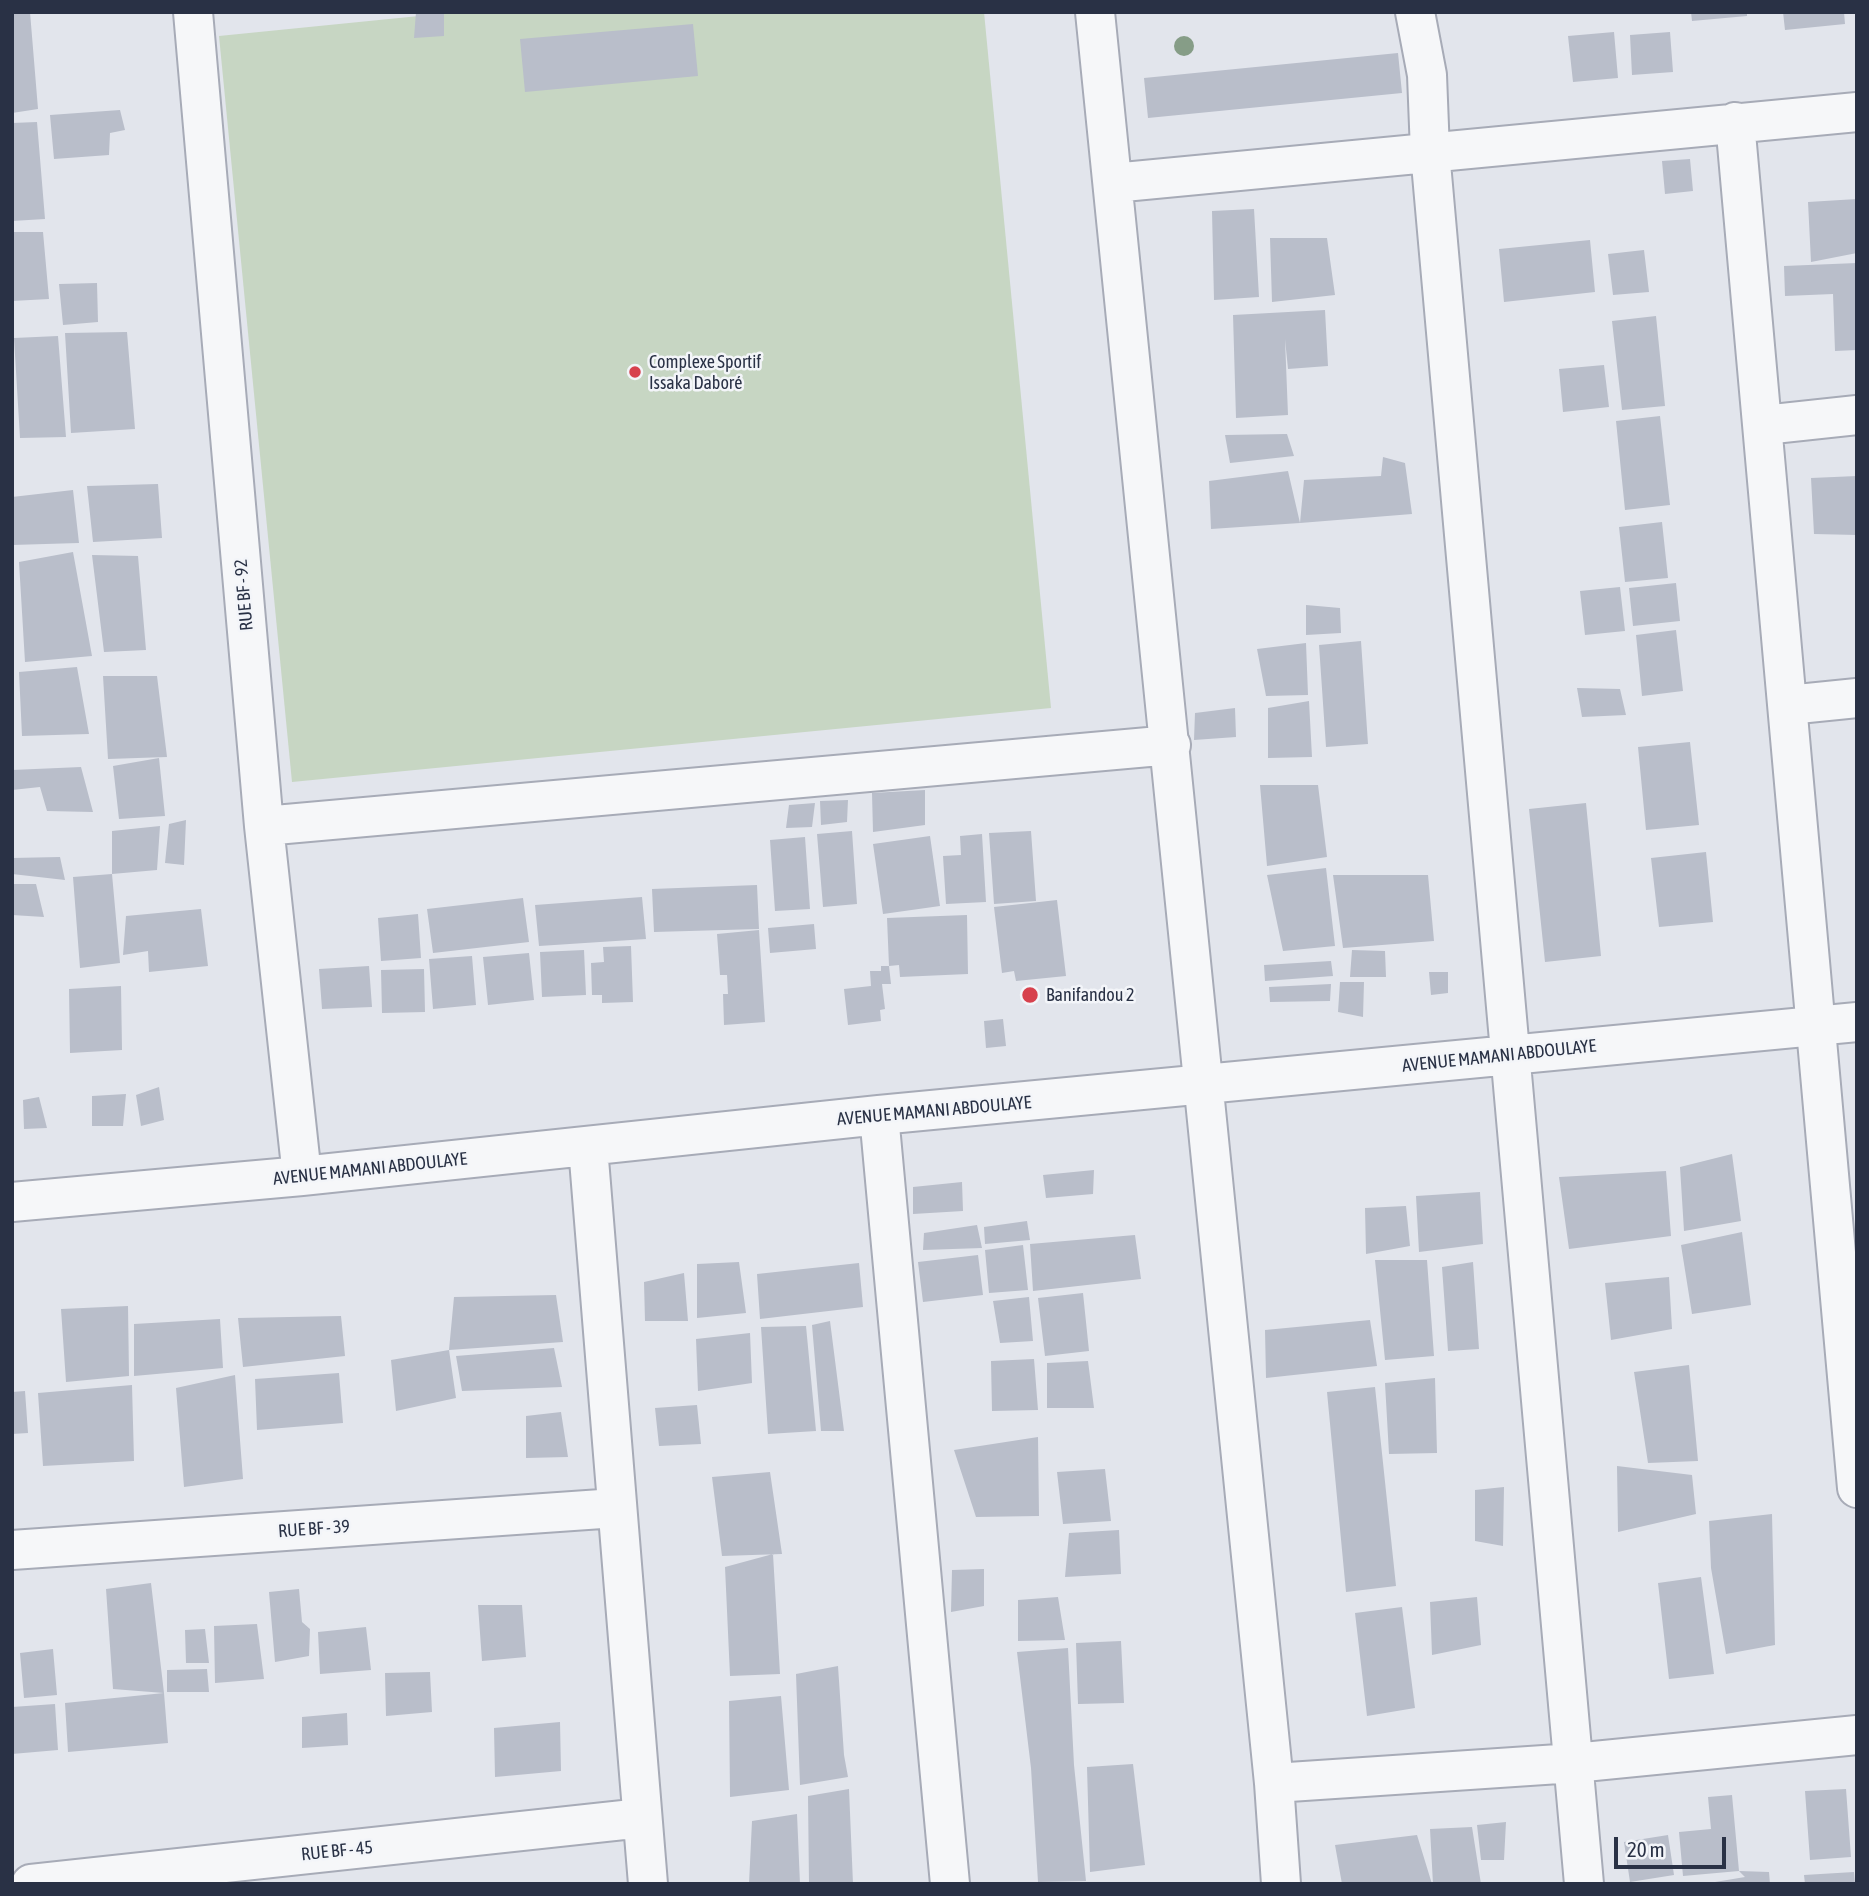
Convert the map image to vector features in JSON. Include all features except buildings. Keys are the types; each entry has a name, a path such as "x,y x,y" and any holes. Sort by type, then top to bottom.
{"street":[{"name":"RUE BF - 92","path":"193,12 264,826 302,1176"},
{"path":"1095,12 1206,1086 1275,1783 1281,1884"},
{"path":"1415,12 1427,75 1430,152 1584,1884"},
{"path":"1113,183 1857,111"},
{"path":"1735,122 1857,1488"},
{"path":"1764,425 1857,415"},
{"path":"1788,705 1857,698"},
{"path":"264,826 1171,745"},
{"name":"AVENUE MAMANI ABDOULAYE","path":"12,1202 302,1176 878,1115 1206,1086 1857,1022"},
{"path":"878,1115 950,1884"},
{"path":"588,1147 649,1884"},
{"name":"RUE BF - 39","path":"12,1550 616,1508"},
{"path":"1275,1783 1574,1763 1857,1735"},
{"name":"RUE BF - 45","path":"31,1884 642,1818"}],"green space":[{"name":"Complexe Sportif Issaka Daboré","path":"459,12 984,12 1051,708 292,782 219,36"}],"place":[{"name":"Complexe Sportif Issaka Daboré","path":"635,372"},
{"name":"Banifandou 2","path":"1030,995"}]}
